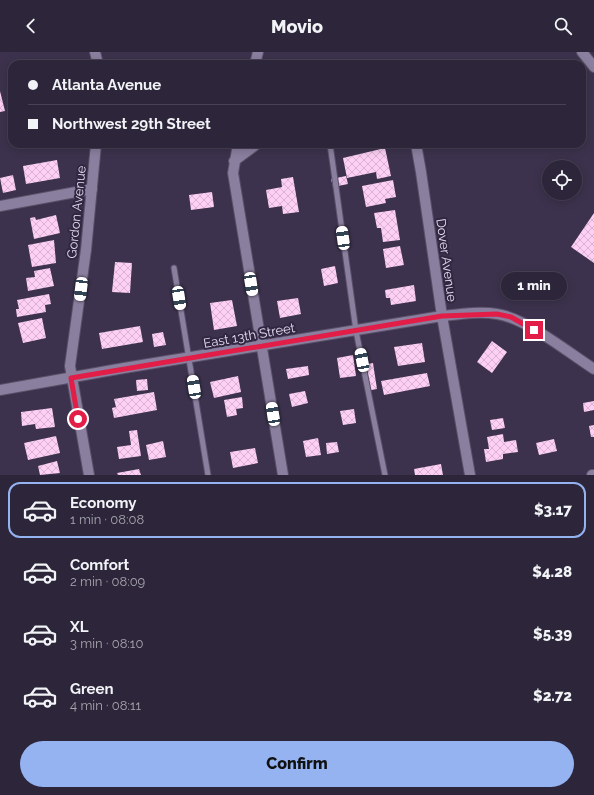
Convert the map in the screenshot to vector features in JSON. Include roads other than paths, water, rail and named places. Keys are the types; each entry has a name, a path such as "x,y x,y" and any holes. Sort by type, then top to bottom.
{"street":[{"path":"582,52 594,67"},
{"name":"Gordon Avenue","path":"89,475 71,378 70,356 78,315 96,148"},
{"path":"237,148 233,173 283,475"},
{"path":"234,161 252,148"},
{"name":"Dover Avenue","path":"417,148 442,316 470,475"},
{"path":"0,206 92,189"},
{"name":"East 13th Street","path":"0,390 442,316 476,313 511,317 594,369"}],"lane":[{"path":"331,148 356,331 385,475"},
{"path":"174,268 208,475"}]}
